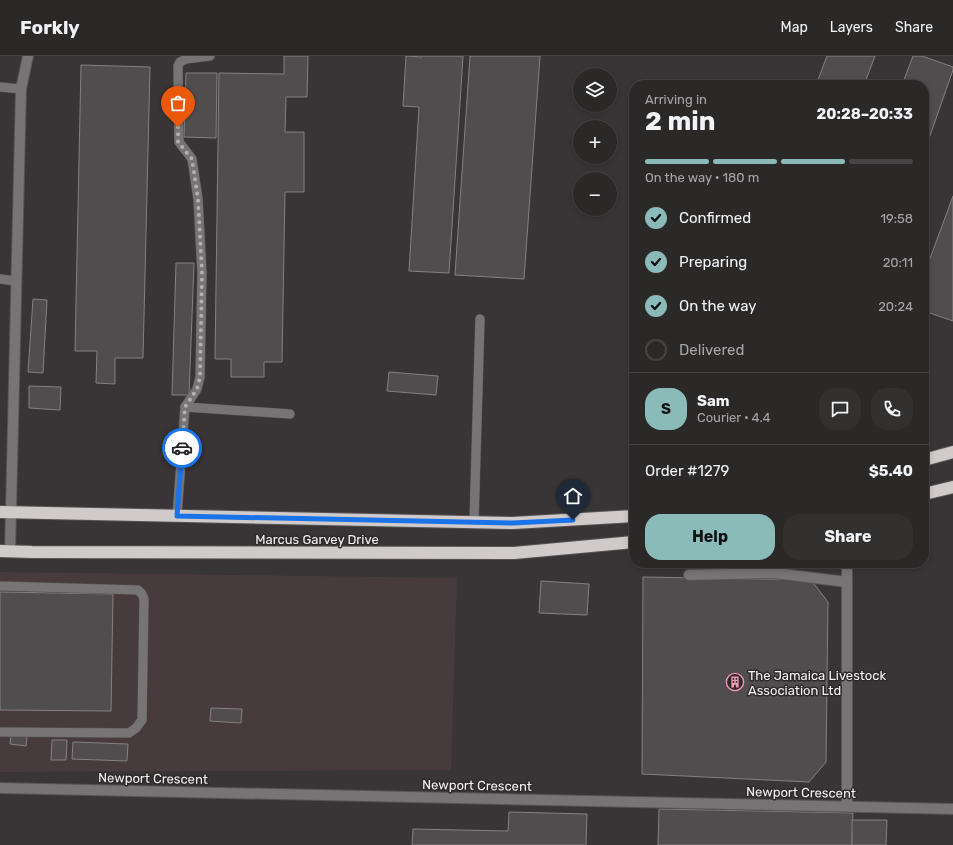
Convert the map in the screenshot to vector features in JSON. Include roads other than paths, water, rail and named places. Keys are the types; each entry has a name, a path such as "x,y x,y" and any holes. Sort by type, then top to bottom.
{"highway":[{"path":"929,459 953,452"},
{"path":"929,493 953,487"},
{"name":"Marcus Garvey Drive","path":"5,512 513,523 629,516"},
{"name":"Marcus Garvey Drive","path":"5,551 514,553 629,542"}],"street":[{"path":"5,551 5,512 16,280 21,88 28,56"},
{"path":"847,568 847,806"},
{"path":"690,575 774,573 847,582"},
{"name":"Newport Crescent","path":"0,788 953,809"}],"lane":[{"path":"177,516 185,407 197,389 200,377 202,273 198,199 192,159 178,142 178,66 180,62 186,59 210,56"},
{"path":"0,87 21,88"},
{"path":"0,279 16,280"},
{"path":"474,522 480,319"},
{"path":"185,407 290,414"},
{"path":"0,586 138,590 144,599 142,720 136,728 129,733 0,732"}],"place":[{"name":"The Jamaica Livestock Association Ltd","path":"735,682"}]}
